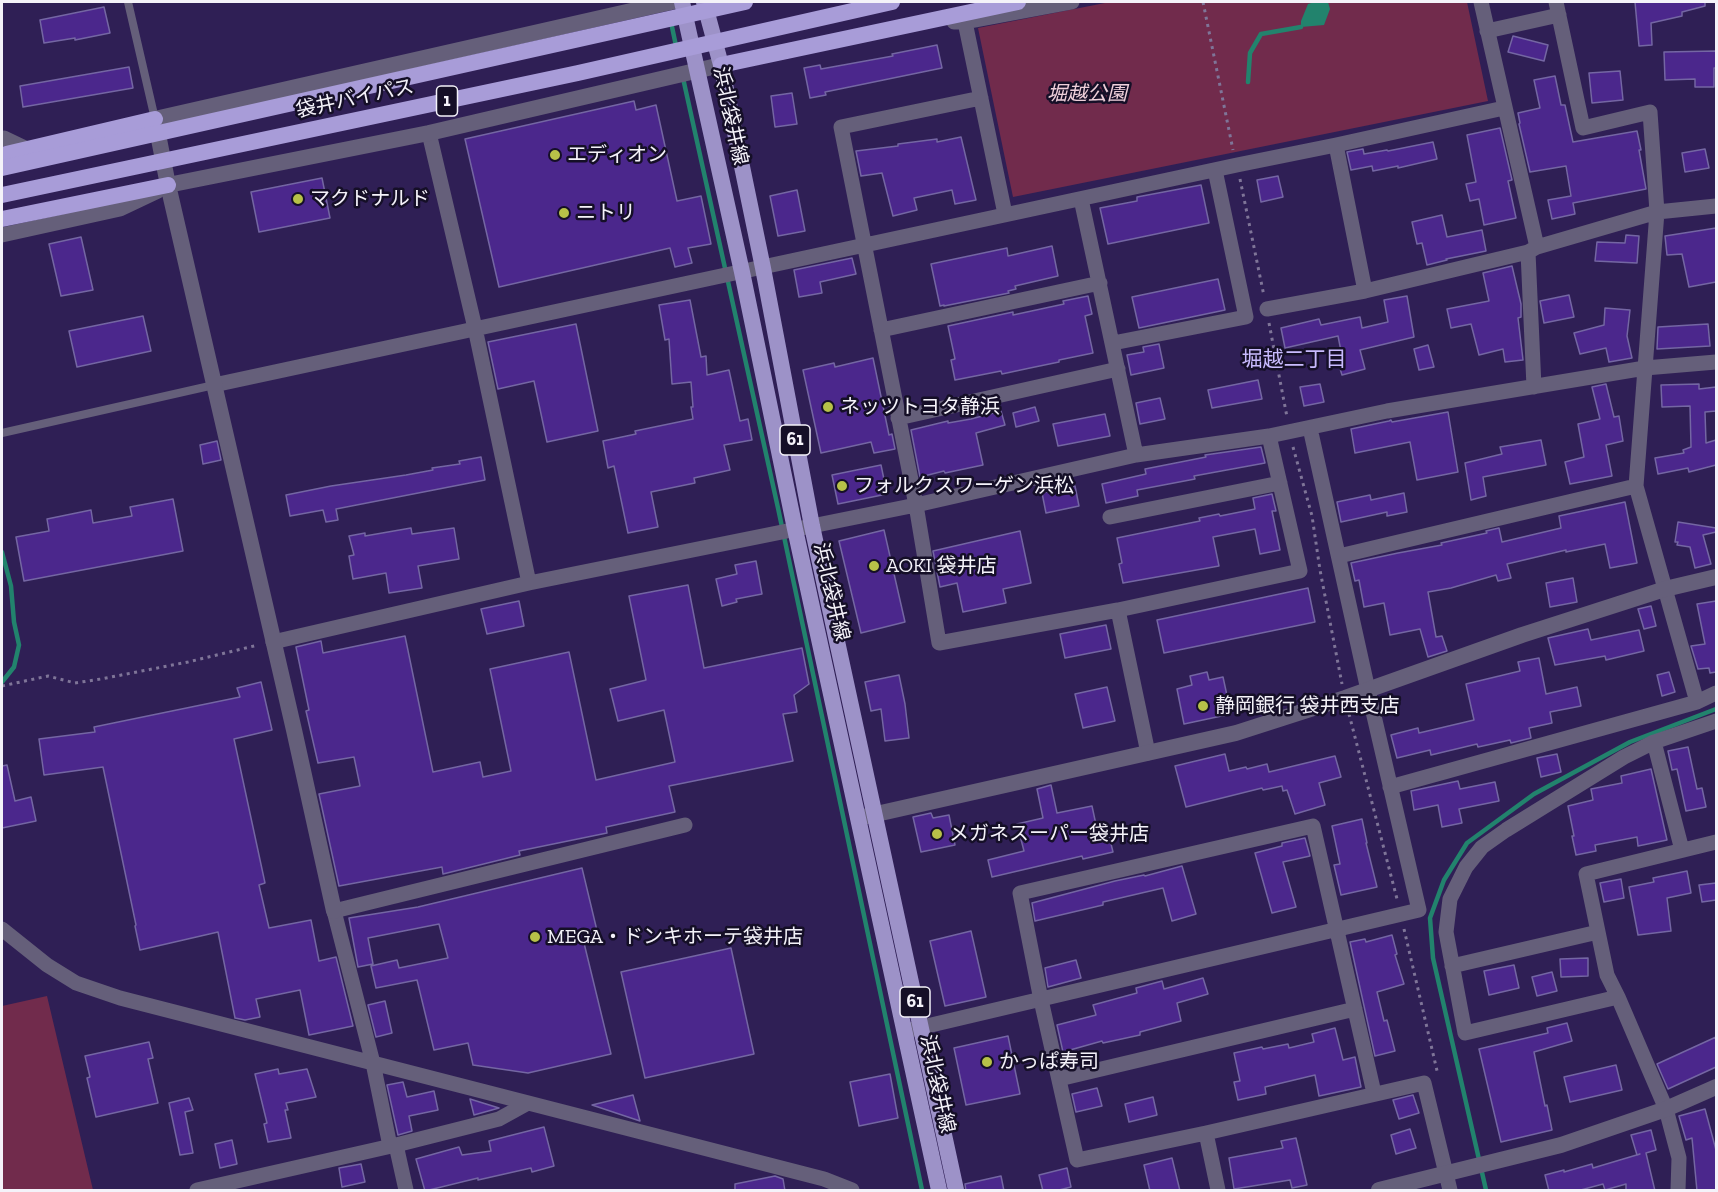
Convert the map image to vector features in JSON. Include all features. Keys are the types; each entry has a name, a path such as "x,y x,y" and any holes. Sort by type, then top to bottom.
{"highway":[{"name":"袋井バイパス","path":"2,168 745,2"},
{"name":"袋井バイパス","path":"2,195 578,73 892,2"},
{"path":"721,65 1018,2"},
{"path":"2,155 156,119"},
{"path":"2,219 168,185"}],"main road":[{"name":"浜北袋井線","path":"682,2 742,272 804,527 913,1030 956,1191"},
{"name":"浜北袋井線","path":"704,2 721,65 763,268 804,527"},
{"name":"浜北袋井線","path":"913,1030 939,1191"}],"street":[{"path":"406,1191 334,911 168,185 156,119 671,2"},
{"path":"906,25 964,22 1072,2"},
{"path":"1481,2 1533,250 1534,387"},
{"path":"1487,31 1558,8 1583,128 1650,112 1657,212 1636,486 1697,702"},
{"path":"964,22 1005,214"},
{"path":"2,235 120,210 168,185 429,133 721,65"},
{"path":"981,98 842,127 916,505 939,643 1118,610 1299,571 1269,436"},
{"path":"214,385 1504,108"},
{"path":"429,133 475,328 529,583"},
{"path":"2,139 27,149"},
{"path":"1336,145 1365,291"},
{"path":"1113,343 1246,317 1215,170"},
{"path":"1081,199 1137,455"},
{"path":"1267,309 1365,291 1533,250 1657,212 1716,206"},
{"path":"881,330 1100,283"},
{"path":"273,642 529,583 916,505 1137,455 1269,436 1387,411 1645,368 1716,363"},
{"path":"898,418 1118,369"},
{"path":"913,1030 1419,910 1310,428"},
{"path":"1110,517 1280,483"},
{"path":"1339,556 1636,486"},
{"path":"867,816 1236,733 1345,698 1522,635 1665,589 1716,577"},
{"path":"1118,610 1148,753"},
{"path":"1390,787 1697,702 1716,693"},
{"path":"1618,997 1465,1033 1446,932 1450,899 1466,867 1482,846 1624,757 1654,742 1716,721"},
{"path":"1654,742 1682,850"},
{"path":"334,911 685,825"},
{"path":"1374,1093 1313,826 1020,893 1041,1000 1077,1160 1424,1083 1448,1182"},
{"path":"1678,1191 1679,1158 1665,1109 1607,975 1586,874 1716,842"},
{"path":"2,929 47,965 76,983 120,998 824,1179 852,1191"},
{"path":"1452,966 1598,932"},
{"path":"1059,1079 1355,1009"},
{"path":"1379,1191 1448,1182 1665,1109 1716,1087"},
{"path":"197,1191 499,1119 528,1103"},
{"path":"1206,1133 1218,1191"}],"lane":[{"path":"128,2 156,119"},
{"path":"2,434 214,385"}],"path":[{"path":"1203,2 1237,165"},
{"path":"1289,432 1312,516 1345,698 1439,1077"},
{"path":"2,686 48,676 75,683 101,679 273,642"}],"green space":[{"name":"堀越公園","path":"1110,2 1467,2 1488,101 1013,197 978,28"},
{"path":"47,996 93,1190 2,1190 2,1006"}],"shaded area":[{"path":"1328,2 1330,9 1324,25 1301,27 1308,4"}],"building":[{"path":"1635,2 1705,2 1705,6 1682,12 1682,16 1651,23 1652,45 1639,46"},
{"path":"104,7 110,33 44,43 40,20"},
{"path":"1513,36 1548,45 1544,61 1508,52"},
{"path":"937,45 942,68 825,92 826,95 810,98 804,68 820,65 821,69 893,56 892,54"},
{"path":"1716,51 1714,87 1695,87 1695,79 1665,80 1664,52"},
{"path":"129,67 133,88 23,107 20,86"},
{"path":"1620,71 1623,100 1592,103 1589,73"},
{"path":"1555,76 1561,105 1565,105 1573,142 1637,131 1646,189 1573,203 1575,214 1552,219 1548,200 1571,196 1566,166 1530,172 1518,113 1540,108 1534,80"},
{"path":"792,93 797,124 775,127 771,96"},
{"path":"634,101 636,110 656,105 677,201 701,196 711,244 688,248 692,263 675,267 670,248 499,287 465,139"},
{"path":"1500,128 1512,180 1508,181 1516,218 1484,225 1479,199 1470,201 1466,184 1476,182 1467,135"},
{"path":"961,137 976,200 955,204 952,190 914,198 917,210 893,216 882,173 861,176 856,151"},
{"path":"1433,142 1437,159 1398,168 1398,166 1373,171 1372,166 1351,170 1347,152 1363,149 1364,154"},
{"path":"1705,149 1709,168 1685,172 1682,153"},
{"path":"1278,176 1283,197 1261,202 1257,180"},
{"path":"322,178 330,218 259,232 251,192"},
{"path":"1201,185 1209,223 1108,244 1100,208 1137,201 1137,197"},
{"path":"797,190 805,231 778,236 770,196"},
{"path":"1442,215 1447,237 1482,230 1486,251 1427,265 1422,243 1417,244 1412,222"},
{"path":"1716,228 1716,282 1689,287 1682,254 1667,255 1665,236"},
{"path":"1626,235 1639,236 1637,263 1595,261 1597,242 1625,243"},
{"path":"81,237 93,290 61,296 49,244"},
{"path":"1052,246 1058,276 1015,286 1016,289 1008,291 1009,293 940,306 931,264 1007,248 1008,256"},
{"path":"852,258 856,274 820,282 822,293 799,297 794,270"},
{"path":"1512,266 1521,304 1521,317 1518,318 1523,360 1505,362 1503,349 1479,355 1471,324 1451,328 1447,309 1489,301 1483,273"},
{"path":"1218,279 1225,310 1139,328 1132,297"},
{"path":"1569,295 1574,317 1544,323 1540,301"},
{"path":"1088,296 1092,314 1085,316 1093,353 1002,374 1001,371 955,380 951,360 955,359 948,326 1013,312 1013,315 1064,304 1063,301"},
{"path":"1407,296 1414,337 1360,350 1365,369 1342,375 1338,362 1343,361 1338,336 1285,348 1281,328 1319,319 1321,325 1360,317 1362,328 1388,322 1384,300"},
{"path":"690,300 701,357 706,356 707,375 729,370 740,421 748,419 752,440 724,445 730,470 694,478 695,483 651,492 658,527 628,533 614,466 608,468 603,441 636,434 635,431 693,419 691,382 672,384 669,339 665,340 659,305"},
{"path":"1605,308 1630,310 1627,336 1632,358 1609,362 1606,348 1580,354 1574,333 1604,325"},
{"path":"143,316 151,351 77,367 69,331"},
{"path":"576,324 598,431 547,442 534,381 498,389 488,342"},
{"path":"1708,324 1710,346 1657,349 1658,327"},
{"path":"1159,344 1164,368 1131,375 1127,355 1144,352 1143,347"},
{"path":"1428,345 1434,367 1419,370 1414,349"},
{"path":"873,358 889,435 892,434 895,449 874,453 871,442 821,453 803,370 834,363 835,367"},
{"path":"1258,380 1262,399 1212,408 1208,390"},
{"path":"1320,384 1324,402 1304,406 1300,387"},
{"path":"1606,384 1614,417 1619,416 1623,441 1606,445 1612,476 1570,484 1565,462 1584,457 1578,424 1600,419 1592,387"},
{"path":"1699,384 1699,389 1716,387 1716,411 1705,412 1706,443 1716,440 1716,465 1689,472 1688,468 1658,474 1655,458 1684,453 1683,450 1691,447 1690,406 1662,407 1661,385"},
{"path":"1160,398 1165,419 1140,424 1136,403"},
{"path":"1035,407 1039,421 1016,427 1013,413"},
{"path":"1001,411 1005,425 976,433 983,465 920,477 911,430"},
{"path":"1448,412 1458,472 1417,480 1410,442 1355,453 1351,429 1391,420 1392,422"},
{"path":"1105,414 1110,436 1058,446 1053,424"},
{"path":"1541,440 1546,465 1483,477 1486,496 1471,500 1465,463 1502,454 1500,447"},
{"path":"217,441 221,460 203,464 200,445"},
{"path":"1261,447 1265,463 1194,476 1195,479 1137,490 1138,496 1106,503 1102,484 1146,474 1145,469 1206,457 1205,455"},
{"path":"481,457 485,480 336,509 338,520 326,522 323,510 290,516 286,495 433,470 432,468 460,464 459,461"},
{"path":"881,465 887,494 838,504 832,475"},
{"path":"1075,486 1079,506 1046,513 1042,493"},
{"path":"1404,493 1407,512 1387,516 1387,512 1341,522 1337,502 1370,495 1371,500"},
{"path":"1272,494 1276,511 1272,511 1280,550 1260,554 1255,529 1213,537 1219,566 1123,583 1117,538 1200,521 1199,518 1255,509 1253,498"},
{"path":"173,499 183,551 24,581 16,537 49,531 47,519 91,510 93,523 132,516 130,507"},
{"path":"1625,502 1637,563 1610,568 1605,544 1566,552 1566,550 1507,564 1511,578 1498,581 1496,575 1428,592 1436,637 1442,636 1447,651 1428,657 1420,629 1390,635 1384,603 1364,607 1359,580 1355,581 1351,563 1442,545 1441,543 1487,533 1486,531 1499,528 1502,542 1561,528 1559,516"},
{"path":"1678,522 1716,528 1716,532 1703,535 1711,564 1695,568 1690,547 1677,545 1678,542 1675,542"},
{"path":"411,528 412,534 454,528 459,559 418,566 422,588 389,593 386,573 353,579 349,556 354,555 349,536 365,533 365,536"},
{"path":"884,530 905,622 861,633 839,541"},
{"path":"1020,531 1031,583 1003,589 1006,603 963,612 957,583 940,587 933,551"},
{"path":"756,561 762,594 736,599 737,602 722,606 716,579 737,574 735,565"},
{"path":"1573,578 1577,602 1550,607 1546,583"},
{"path":"688,585 704,668 802,648 809,684 794,695 797,712 783,714 793,761 669,786 675,812 606,827 607,833 519,851 520,855 443,874 442,867 339,886 319,794 360,786 354,757 318,763 306,711 309,710 296,647 321,641 323,653 405,636 433,772 480,762 483,777 511,771 490,669 569,652 596,780 675,762 664,710 618,721 610,689 646,680 629,596"},
{"path":"1308,588 1315,622 1164,653 1157,620"},
{"path":"519,601 524,626 487,634 481,609"},
{"path":"1716,601 1716,672 1710,673 1709,668 1698,669 1691,646 1705,644 1697,604"},
{"path":"1651,606 1656,626 1644,629 1638,609"},
{"path":"1106,625 1111,649 1065,658 1060,634"},
{"path":"1588,629 1591,640 1639,630 1644,651 1606,660 1605,656 1555,665 1548,638"},
{"path":"1539,658 1546,694 1577,687 1581,706 1550,712 1552,723 1529,728 1531,738 1478,747 1477,744 1431,755 1430,750 1397,758 1391,735 1418,728 1419,733 1474,720 1466,684 1520,671 1518,662"},
{"path":"1207,672 1209,680 1223,677 1231,714 1184,724 1177,689 1192,685 1190,676"},
{"path":"1669,672 1675,692 1662,696 1657,675"},
{"path":"899,675 909,738 885,741 881,709 871,711 865,682"},
{"path":"261,682 272,730 234,739 265,883 259,885 269,928 311,920 319,961 336,957 353,1026 309,1035 300,990 256,999 260,1017 245,1020 235,1018 218,932 140,950 103,767 44,775 39,739 95,732 94,727 240,697 237,688"},
{"path":"1107,687 1115,721 1083,728 1075,694"},
{"path":"1688,747 1697,789 1702,788 1706,807 1686,811 1677,769 1672,770 1668,751"},
{"path":"1225,754 1229,771 1267,764 1269,772 1335,756 1341,777 1319,783 1325,805 1295,814 1287,790 1283,791 1282,786 1263,790 1262,788 1186,807 1175,766"},
{"path":"1557,754 1561,772 1541,777 1537,758"},
{"path":"7,765 15,801 31,797 36,821 2,828 2,766"},
{"path":"1651,769 1667,840 1638,846 1637,837 1595,845 1596,851 1576,855 1568,806 1593,800 1591,789 1622,783 1621,776"},
{"path":"1458,781 1460,789 1495,782 1499,801 1459,809 1462,823 1442,827 1438,805 1414,810 1411,791"},
{"path":"1051,785 1057,813 1092,806 1098,834 1108,832 1113,852 1083,859 1082,856 992,877 988,860 1024,851 1017,824 1043,818 1037,789"},
{"path":"931,813 933,818 949,815 955,845 921,852 913,817"},
{"path":"1362,819 1377,887 1341,895 1334,865 1340,864 1332,826"},
{"path":"1305,838 1310,856 1283,862 1296,907 1272,913 1255,853 1282,846 1282,843"},
{"path":"1182,866 1196,914 1172,921 1163,888 1035,921 1032,903"},
{"path":"582,868 599,939 584,943 611,1054 528,1073 473,1065 468,1043 434,1050 417,980 376,988 371,966 397,960 399,968 448,958 439,924 368,938 373,964 358,967 349,918 418,907"},
{"path":"1687,871 1691,893 1667,898 1671,931 1638,935 1629,887 1654,882 1653,878"},
{"path":"1621,879 1624,898 1604,902 1600,883"},
{"path":"1716,883 1716,900 1702,902 1699,885"},
{"path":"971,931 986,997 945,1006 930,941"},
{"path":"1392,935 1397,954 1395,955 1404,984 1377,992 1395,1051 1375,1056 1350,942 1365,939 1366,942"},
{"path":"731,948 754,1054 645,1078 621,972"},
{"path":"1588,958 1588,976 1561,977 1560,959"},
{"path":"1076,960 1081,978 1048,987 1045,968"},
{"path":"1514,965 1519,988 1489,995 1484,971"},
{"path":"1552,972 1557,991 1537,996 1532,977"},
{"path":"1203,978 1208,994 1177,1003 1181,1021 1140,1032 1140,1035 1103,1043 1102,1041 1063,1052 1057,1025 1096,1015 1093,1005 1137,993 1136,988 1162,981 1164,989"},
{"path":"385,1001 392,1033 376,1037 368,1005"},
{"path":"1567,1023 1572,1041 1534,1052 1552,1130 1501,1142 1479,1049 1548,1033 1547,1028"},
{"path":"1335,1028 1343,1060 1355,1057 1361,1087 1319,1096 1315,1075 1265,1087 1266,1094 1238,1100 1234,1082 1240,1081 1234,1053 1288,1044 1289,1048 1314,1042 1312,1034"},
{"path":"1008,1036 1020,1094 966,1105 954,1048"},
{"path":"1716,1037 1716,1067 1668,1089 1657,1064"},
{"path":"149,1042 153,1058 148,1059 158,1103 96,1117 87,1078 90,1077 85,1056"},
{"path":"1616,1065 1622,1090 1570,1102 1564,1077"},
{"path":"278,1069 279,1074 307,1069 316,1097 286,1103 288,1110 285,1110 291,1138 268,1142 264,1124 267,1123 255,1074"},
{"path":"890,1074 898,1118 859,1126 850,1082"},
{"path":"403,1082 407,1097 434,1091 438,1110 409,1116 412,1131 398,1135 387,1085"},
{"path":"1097,1088 1102,1106 1076,1112 1072,1094"},
{"path":"633,1095 640,1121 592,1105"},
{"path":"1413,1095 1419,1113 1399,1119 1393,1100"},
{"path":"1153,1097 1157,1115 1129,1122 1125,1104"},
{"path":"189,1098 193,1110 185,1112 193,1153 180,1155 169,1103"},
{"path":"470,1099 499,1108 474,1115"},
{"path":"1705,1109 1716,1150 1716,1191 1697,1191 1692,1138 1686,1140 1679,1116"},
{"path":"544,1127 554,1166 532,1172 531,1168 478,1180 478,1178 425,1191 416,1159 459,1147 462,1155 491,1151 489,1141"},
{"path":"1410,1129 1416,1148 1396,1154 1391,1135"},
{"path":"1651,1130 1656,1150 1646,1153 1655,1191 1626,1191 1626,1184 1605,1190 1603,1184 1577,1191 1549,1191 1545,1175 1592,1164 1593,1168 1637,1155 1631,1135"},
{"path":"1296,1138 1307,1185 1292,1188 1290,1180 1234,1189 1229,1158 1283,1148 1281,1141"},
{"path":"232,1140 237,1164 220,1168 215,1144"},
{"path":"1172,1158 1180,1191 1150,1191 1144,1165"},
{"path":"361,1164 365,1182 342,1187 339,1168"},
{"path":"1067,1168 1071,1187 1043,1191 1039,1175"},
{"path":"775,1176 783,1179 785,1191 735,1191 735,1184"},
{"path":"1001,1176 1004,1191 966,1191 965,1184"}],"waterway":[{"path":"671,22 676,46"},
{"path":"1248,82 1250,53 1261,34 1301,27"},
{"path":"683,78 778,508 922,1190"},
{"path":"2,552 11,586 14,622 19,645 14,667 2,682"},
{"path":"1486,1190 1433,958 1430,918 1444,880 1467,843 1534,794 1630,742 1716,709"}],"place":[{"name":"エディオン","path":"555,155"},
{"name":"マクドナルド","path":"298,199"},
{"name":"ニトリ","path":"564,213"},
{"name":"ネッツトヨタ静浜","path":"828,407"},
{"name":"フォルクスワーゲン浜松","path":"842,486"},
{"name":"AOKI 袋井店","path":"874,566"},
{"name":"静岡銀行 袋井西支店","path":"1203,706"},
{"name":"メガネスーパー袋井店","path":"937,834"},
{"name":"MEGA・ドンキホーテ袋井店","path":"535,937"},
{"name":"かっぱ寿司","path":"987,1062"}],"district":[{"name":"堀越二丁目","path":"1294,360"}]}
